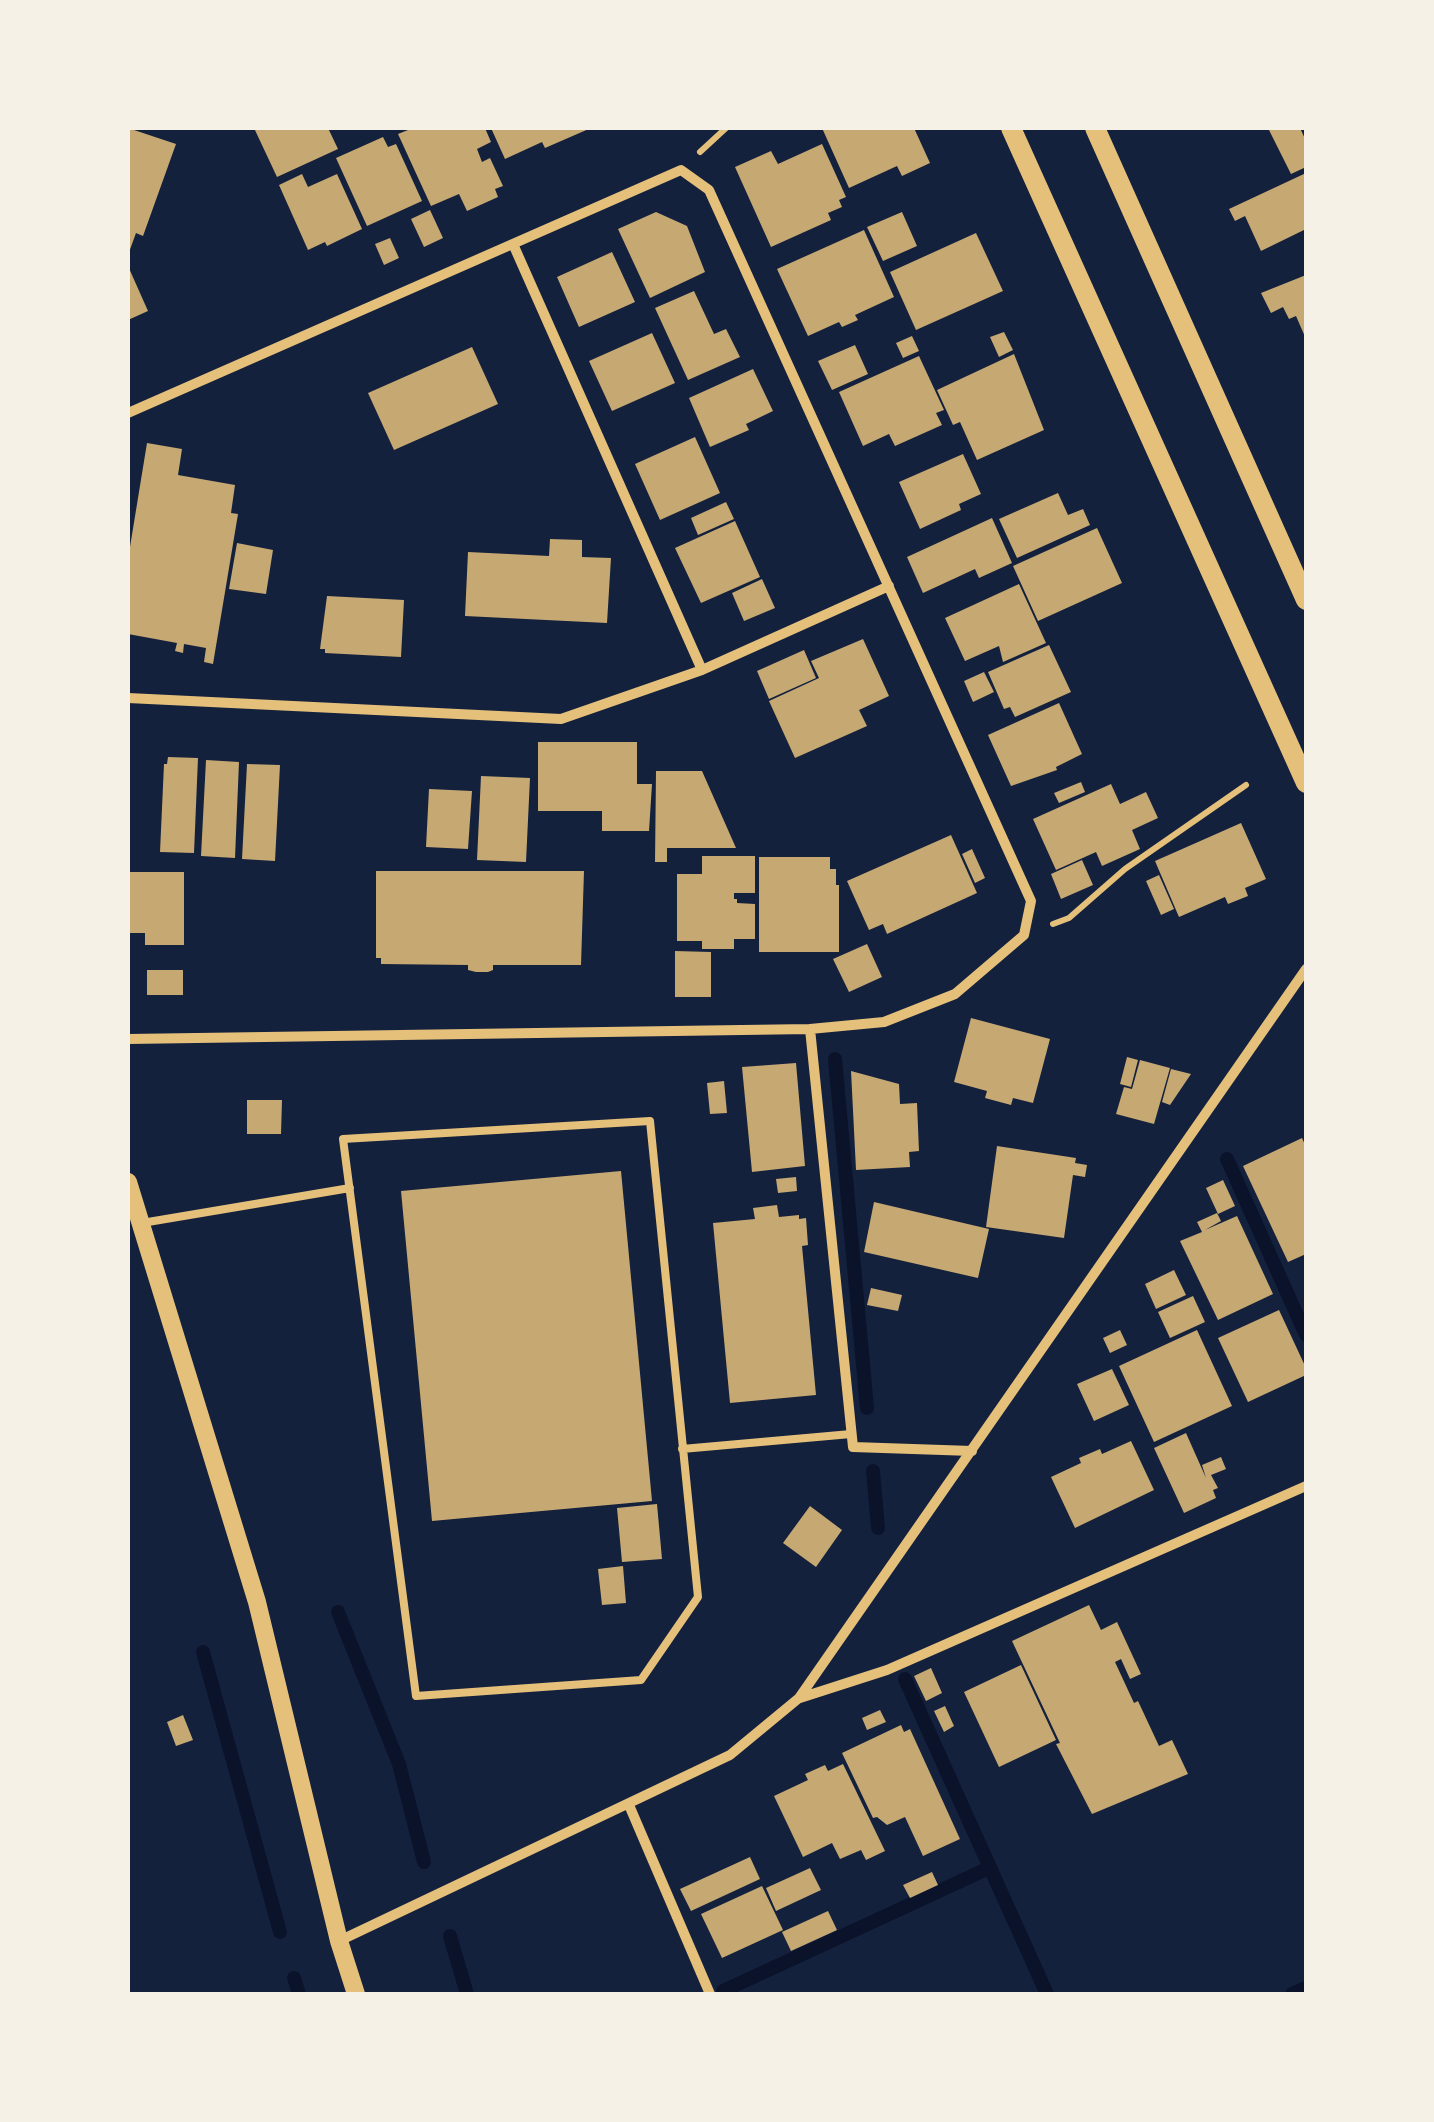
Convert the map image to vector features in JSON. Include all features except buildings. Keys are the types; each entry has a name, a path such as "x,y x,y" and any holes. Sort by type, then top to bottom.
{"main road":[{"path":"1011,128 1306,783"},
{"path":"1095,128 1306,600"}],"street":[{"path":"128,413 681,170 708,190 1031,901 1024,934 955,994 884,1022 810,1029 128,1038"},
{"path":"512,244 702,670"},
{"path":"128,698 561,719 702,670 888,586"},
{"path":"339,1941 730,1755 799,1698 1306,969"},
{"path":"810,1029 853,1447 972,1452"},
{"path":"128,1182 257,1602 339,1941 356,1994"},
{"path":"799,1698 886,1670 1306,1486"},
{"path":"629,1805 710,1994"}],"lane":[{"path":"650,1121 682,1449 698,1597 641,1680 416,1696 344,1139 650,1121"},
{"path":"140,1224 350,1188"},
{"path":"682,1449 852,1434"}],"path":[{"path":"1024,934 1069,918 1125,869 1246,785"}],"waterway":[{"path":"835,1059 867,1408"},
{"path":"1227,1159 1306,1335"},
{"path":"873,1471 878,1528"},
{"path":"338,1612 399,1764 424,1862"},
{"path":"203,1652 280,1932"},
{"path":"905,1679 1047,1994"},
{"path":"723,1991 989,1868"},
{"path":"450,1936 467,1994"},
{"path":"294,1978 299,1994"},
{"path":"1292,1994 1306,1988"}]}
